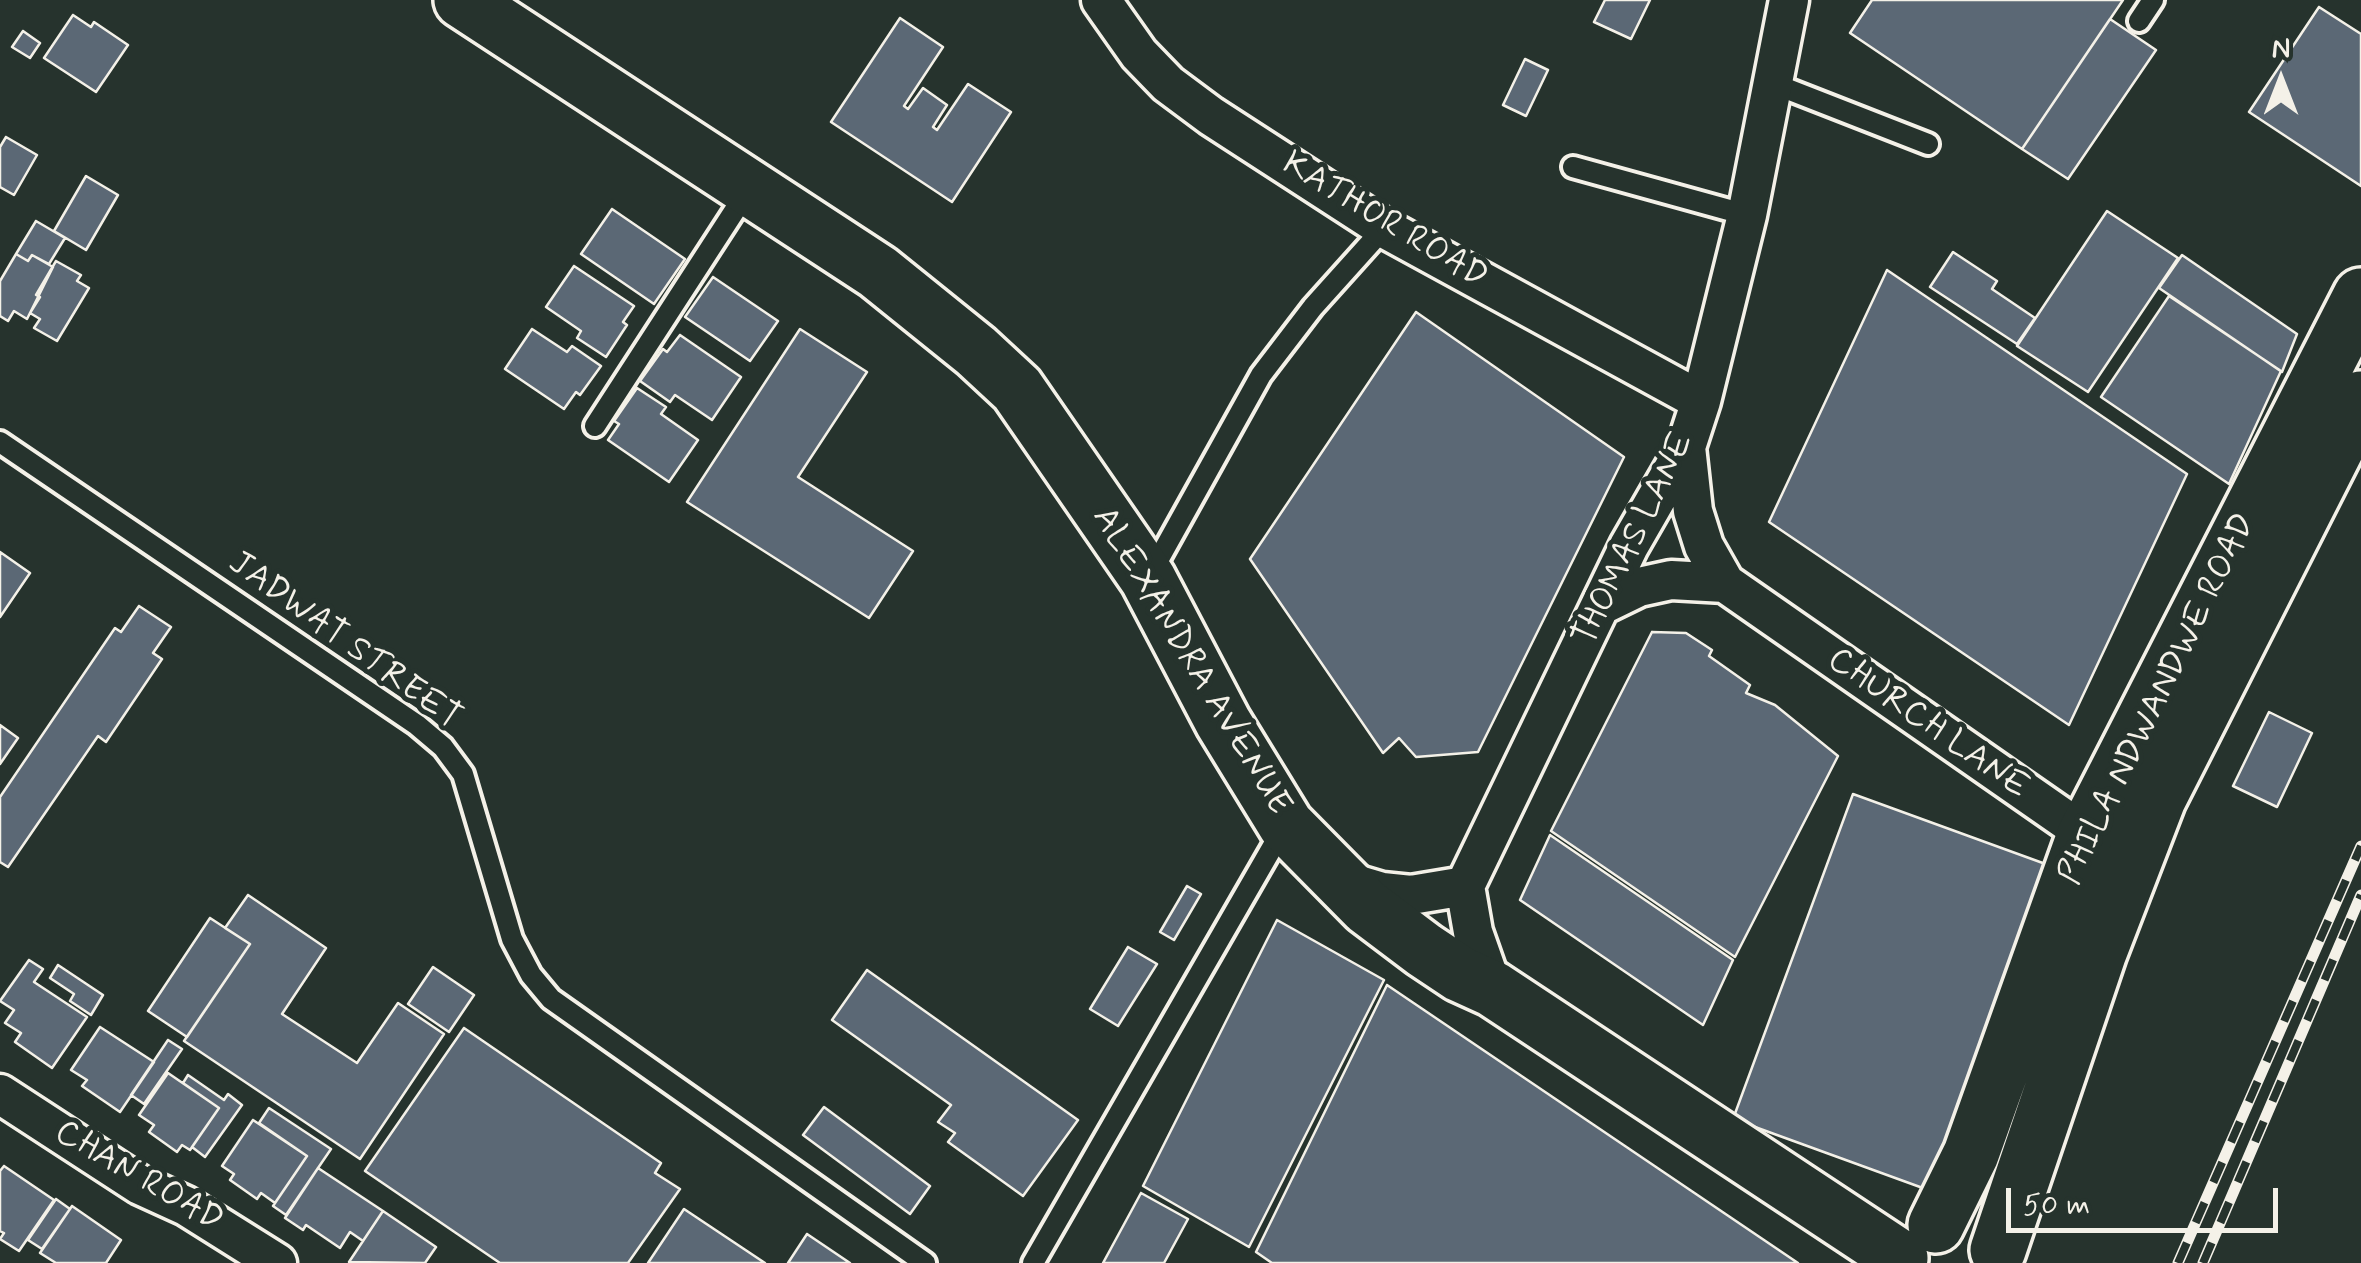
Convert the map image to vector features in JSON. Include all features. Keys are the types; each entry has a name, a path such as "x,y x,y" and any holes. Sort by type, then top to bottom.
{"street":[{"name":"KATHOR ROAD","path":"1100,0 1138,54 1168,84 1384,228 1701,401"},
{"name":"THOMAS LANE","path":"1465,886 1629,546 1686,447 1748,215 1789,0"},
{"name":"ALEXANDRA AVENUE","path":"492,8 749,188 878,272 976,350 1016,389 1148,578 1222,722 1286,825 1337,879 1424,950 1911,1249"},
{"name":"PHILA NDWANDWE ROAD","path":"1911,1249 1971,1154 2086,835 2361,296"},
{"name":"PHILA NDWANDWE ROAD","path":"2000,1256 2021,1174 2158,800 2361,399"},
{"name":"CHURCH LANE","path":"1686,447 1693,511 1704,546 1725,583 2132,864"},
{"path":"1602,605 1639,587 1672,580 1725,583"},
{"path":"1337,879 1382,892 1410,895 1465,886 1473,932 1493,989"},
{"name":"CHAN ROAD","path":"0,1094 140,1185 186,1206 277,1263"},
{"path":"1911,1249 1953,1222 1986,1235 2000,1256"}],"lane":[{"path":"2139,20 2152,0"},
{"path":"1772,83 1928,144"},
{"path":"1573,167 1748,215"},
{"path":"595,426 749,188"},
{"path":"1148,578 1260,376 1313,307 1384,228"},
{"name":"JADWAT STREET","path":"0,442 417,726 442,747 463,774 469,790 512,939 531,975 551,999 924,1263"},
{"path":"1033,1263 1286,825"}],"building":[{"path":"1605,0 1650,0 1631,39 1594,22"},
{"path":"1872,0 2123,0 2022,149 1850,33"},
{"path":"2319,7 2361,34 2361,186 2249,112"},
{"path":"73,15 91,27 94,22 128,45 96,92 44,58"},
{"path":"900,18 943,47 904,106 908,109 923,88 947,105 933,127 937,130 968,84 1011,112 952,202 831,122"},
{"path":"2110,19 2156,50 2068,179 2022,149"},
{"path":"23,31 40,43 30,58 12,47"},
{"path":"1525,59 1548,70 1526,116 1503,105"},
{"path":"6,137 37,155 14,195 0,187 0,147"},
{"path":"86,176 118,195 86,250 54,231"},
{"path":"612,209 685,259 654,304 581,254"},
{"path":"2107,211 2178,258 2088,392 2017,346"},
{"path":"36,221 65,238 49,264 32,255 28,261 16,254"},
{"path":"1953,252 1997,281 1992,289 2035,318 2017,344 1930,287"},
{"path":"16,254 28,261 32,255 53,267 27,319 14,311 8,321 0,316 0,281"},
{"path":"2182,255 2297,334 2282,372 2159,288"},
{"path":"56,261 81,275 77,281 89,288 57,341 34,328 40,319 30,313"},
{"path":"574,266 634,306 623,322 627,325 606,357 577,338 581,331 546,307"},
{"path":"1887,270 2187,474 2069,725 1769,522"},
{"path":"713,277 778,321 750,361 685,317"},
{"path":"2169,296 2281,371 2229,484 2101,397"},
{"path":"1416,312 1624,457 1478,752 1416,757 1399,738 1383,753 1250,559"},
{"path":"532,329 567,352 572,346 601,366 564,409 505,369"},
{"path":"800,329 867,372 798,477 913,551 869,618 687,502"},
{"path":"680,335 741,377 712,420 675,395 670,402 640,381 663,349 667,352"},
{"path":"637,388 666,407 661,414 698,440 669,482 608,440 619,424 614,421"},
{"path":"0,552 30,573 0,617"},
{"path":"139,606 171,627 153,653 162,659 106,742 98,736 8,867 0,862 0,797 115,628 121,632"},
{"path":"1652,632 1686,633 1712,650 1709,656 1750,685 1746,693 1775,705 1838,756 1735,957 1551,831"},
{"path":"2269,712 2312,733 2277,807 2233,786"},
{"path":"0,725 18,738 0,764"},
{"path":"1853,794 2051,866 1931,1191 1733,1119"},
{"path":"1550,835 1733,960 1703,1025 1520,900"},
{"path":"1187,886 1201,894 1174,940 1160,932"},
{"path":"248,895 326,948 282,1014 357,1063 398,1003 444,1034 360,1159 184,1041 250,944 225,928"},
{"path":"210,918 250,944 187,1037 148,1011"},
{"path":"1277,920 1384,980 1249,1247 1143,1186"},
{"path":"1128,947 1157,964 1118,1026 1090,1009"},
{"path":"29,960 43,969 34,982 87,1017 52,1068 15,1042 21,1033 5,1023 14,1010 0,1001"},
{"path":"58,965 103,995 91,1015 70,1001 74,994 50,978"},
{"path":"433,967 474,995 449,1032 408,1004"},
{"path":"867,970 1078,1120 1023,1196 948,1142 955,1133 938,1122 951,1105 832,1020"},
{"path":"1387,985 1798,1263 1272,1263 1256,1252"},
{"path":"100,1027 154,1062 120,1112 82,1086 87,1080 71,1070"},
{"path":"464,1028 661,1163 655,1173 680,1189 628,1263 500,1263 365,1171"},
{"path":"168,1040 182,1049 144,1104 131,1095"},
{"path":"168,1073 219,1108 190,1150 182,1145 177,1152 149,1132 154,1125 139,1115"},
{"path":"188,1075 224,1100 228,1094 242,1105 205,1157 192,1147 219,1108 183,1083"},
{"path":"824,1107 930,1186 910,1214 803,1135"},
{"path":"269,1108 331,1149 286,1215 273,1206 307,1156 259,1123"},
{"path":"253,1120 307,1156 275,1203 261,1193 257,1199 230,1180 234,1174 222,1166"},
{"path":"4,1166 54,1200 19,1251 0,1239 4,1233 0,1231 0,1171"},
{"path":"318,1168 383,1211 363,1241 350,1232 340,1248 306,1225 303,1230 285,1218"},
{"path":"1141,1193 1188,1219 1164,1263 1103,1263"},
{"path":"56,1199 70,1209 42,1249 28,1240"},
{"path":"72,1206 121,1240 106,1263 56,1263 40,1253"},
{"path":"684,1209 765,1263 648,1263"},
{"path":"383,1211 436,1247 425,1263 349,1262"},
{"path":"807,1234 850,1263 788,1263"}],"railway":[{"path":"2178,1263 2361,846"},
{"path":"2203,1263 2361,895"}]}
